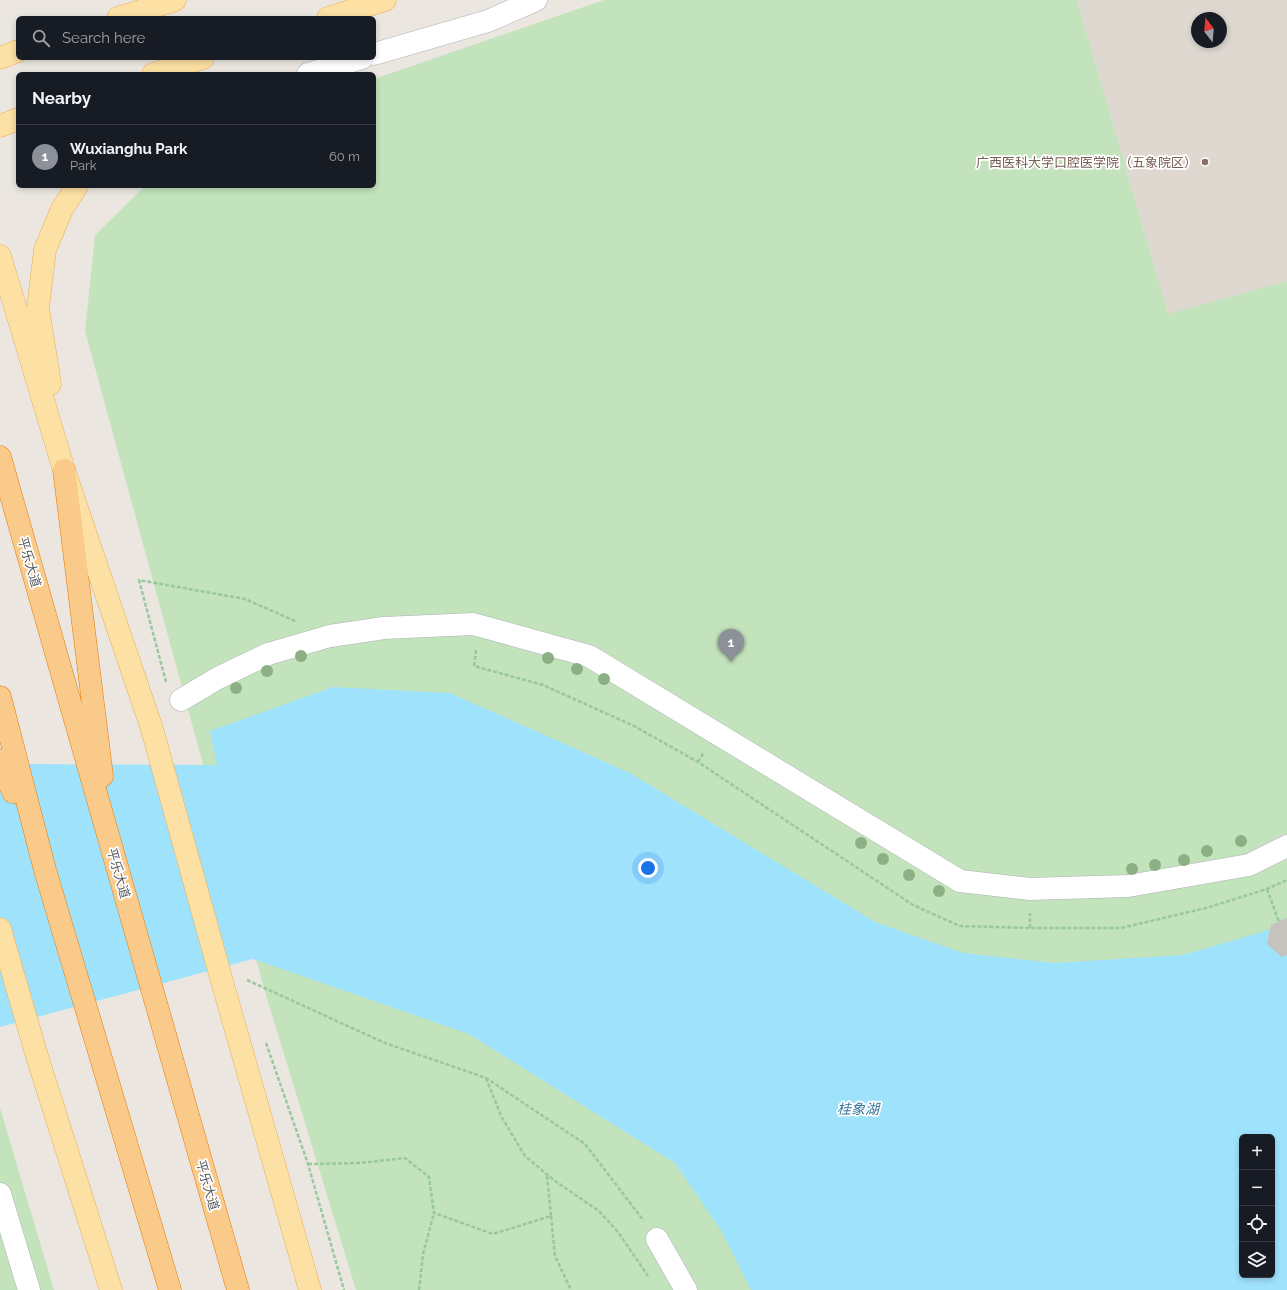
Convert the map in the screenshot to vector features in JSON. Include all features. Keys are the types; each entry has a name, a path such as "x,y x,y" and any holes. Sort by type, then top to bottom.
{"highway":[{"name":"平乐大道","path":"0,457 238,1290"},
{"path":"64,470 111,846"},
{"path":"0,697 46,871 170,1290"},
{"path":"0,760 46,871"}],"main road":[{"path":"124,16 175,0"},
{"path":"334,16 384,0"},
{"path":"0,58 16,52"},
{"path":"159,72 197,60"},
{"path":"198,72 215,60"},
{"path":"0,126 16,120"},
{"path":"64,470 38,308 45,250 62,209 76,188"},
{"path":"0,256 64,470 152,729 310,1290"},
{"path":"0,929 36,1052 111,1290"}],"street":[{"path":"376,53 488,21 536,0"},
{"path":"315,72 355,60"},
{"path":"181,700 218,678 268,654 330,636 384,628 473,624 589,656 960,882 1030,889 1128,886 1249,864 1287,846"},
{"path":"0,1194 29,1290"},
{"path":"657,1239 686,1290"}],"path":[{"path":"139,580 245,599 330,636"},
{"path":"1267,888 1279,922"},
{"path":"247,986 244,979 385,1043 486,1078 585,1144 657,1239"},
{"path":"265,1038 308,1164 344,1290"},
{"path":"486,1078 501,1116 525,1156 547,1175 599,1211 618,1232 652,1281"},
{"path":"308,1164 360,1163 405,1158 429,1177 434,1214 423,1254 419,1290"},
{"path":"547,1175 555,1256 571,1290"},
{"path":"434,1214 493,1234 551,1216"}],"shaded area":[{"name":"广西医科大学口腔医学院（五象院区）","path":"1077,0 1287,0 1287,281 1168,315"}],"green space":[{"path":"604,0 1077,0 1168,314 1287,281 1287,1290 356,1290 265,992 85,331 95,235 143,188 376,188 376,78"},
{"path":"0,1108 54,1290 0,1290"}],"water":[{"name":"桂象湖","path":"333,687 450,693 630,773 875,922 963,953 1054,963 1183,955 1275,928 1287,921 1287,1290 751,1290 722,1232 675,1163 469,1034 253,959 0,1027 0,764 217,765 210,731"}],"building":[{"path":"1287,918 1287,955 1282,957 1267,944 1271,925"}],"place":[{"name":"广西医科大学口腔医学院（五象院区）","path":"1205,162"},
{"name":"Wuxianghu Park","path":"731,662"}]}
